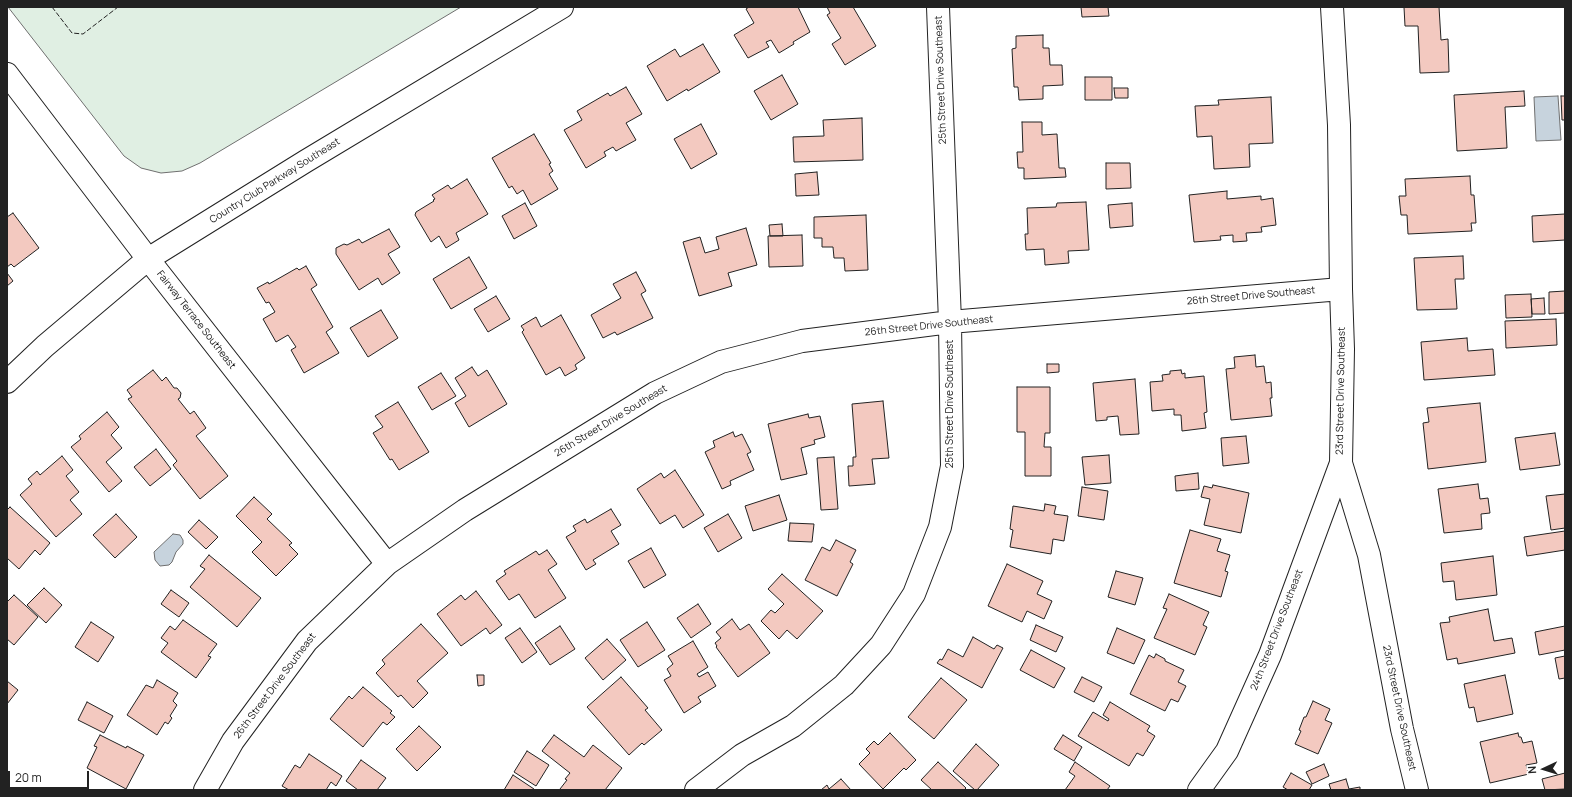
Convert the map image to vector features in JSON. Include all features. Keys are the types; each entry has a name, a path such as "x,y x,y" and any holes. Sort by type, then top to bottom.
{"street":[{"name":"Country Club Parkway Southeast","path":"7,382 45,346 148,259 306,161 562,7"},
{"name":"25th Street Drive Southeast","path":"696,790 742,755 793,726 844,685 881,645 914,594 940,527 952,466 950,322 938,7"},
{"name":"23rd Street Drive Southeast","path":"1332,7 1339,125 1343,349 1340,463 1369,555 1402,729 1417,790"},
{"name":"Fairway Terrace Southeast","path":"7,74 148,259 387,564"},
{"name":"26th Street Drive Southeast","path":"205,790 233,741 307,641 387,564 465,510 655,392 721,362 802,341 950,322 1341,289"},
{"name":"24th Street Drive Southeast","path":"1199,790 1227,751 1270,655 1340,463"}],"green space":[{"path":"8,7 461,7 200,163 182,171 161,173 141,168 124,156"}],"shaded area":[{"path":"1558,96 1561,140 1536,141 1534,97"},
{"path":"173,534 180,535 183,540 183,544 176,552 172,562 169,565 160,566 155,560 154,552"}],"building":[{"path":"749,7 798,7 810,32 793,42 794,44 779,53 771,40 766,42 769,47 748,58 734,35 754,23 746,9"},
{"path":"827,7 853,7 876,46 845,65 832,44 841,38 827,15 830,13"},
{"path":"1081,7 1108,7 1109,16 1082,17"},
{"path":"1404,7 1439,7 1441,40 1448,39 1449,72 1420,73 1418,26 1405,26"},
{"path":"1043,35 1043,48 1049,48 1050,65 1062,65 1063,85 1043,86 1043,99 1019,100 1018,87 1014,87 1012,49 1016,48 1016,36"},
{"path":"703,44 720,72 688,91 687,89 667,101 647,66 675,49 680,57"},
{"path":"782,75 798,104 771,120 754,91"},
{"path":"1085,77 1112,77 1112,100 1085,100"},
{"path":"626,87 642,114 626,123 636,140 616,151 613,147 604,152 606,156 586,168 564,130 582,120 577,111 608,93 610,96"},
{"path":"1114,88 1128,88 1128,98 1115,98"},
{"path":"1524,91 1525,106 1505,107 1507,148 1457,151 1454,95"},
{"path":"1561,96 1565,96 1565,120 1562,120"},
{"path":"1271,97 1273,143 1249,144 1250,167 1214,169 1212,136 1197,137 1195,106 1219,105 1218,100"},
{"path":"862,118 863,160 794,162 793,137 824,136 823,120"},
{"path":"1022,122 1042,122 1042,135 1057,134 1059,168 1065,168 1066,177 1024,179 1024,168 1018,168 1017,152 1023,152"},
{"path":"701,124 717,154 691,169 674,139"},
{"path":"534,134 551,163 549,164 553,171 549,174 558,189 531,205 523,190 517,194 512,186 509,188 492,158"},
{"path":"1106,163 1130,163 1131,188 1106,189"},
{"path":"817,172 819,195 796,196 795,174"},
{"path":"1470,176 1471,195 1474,195 1476,223 1471,223 1472,231 1408,234 1407,215 1401,215 1399,196 1406,196 1405,179"},
{"path":"467,179 488,214 456,233 459,240 446,248 439,236 431,242 415,215 416,212 434,201 433,200 435,199 432,195 448,185 451,189"},
{"path":"1227,191 1227,199 1261,196 1261,200 1273,198 1276,225 1261,227 1262,232 1246,233 1247,241 1233,242 1233,235 1220,236 1221,240 1194,242 1189,195"},
{"path":"1086,202 1089,250 1068,251 1069,263 1045,265 1044,249 1026,250 1025,234 1028,234 1027,208 1056,207 1057,203"},
{"path":"525,203 537,226 514,239 502,216"},
{"path":"1132,203 1133,226 1110,228 1108,205"},
{"path":"13,213 39,248 14,267 11,264 7,267 7,217"},
{"path":"1565,214 1565,240 1533,242 1532,216"},
{"path":"866,215 868,270 845,271 844,258 834,258 833,247 822,247 822,238 814,238 814,217"},
{"path":"782,224 783,236 770,236 769,225"},
{"path":"746,228 757,265 728,273 732,286 699,296 683,242 700,237 705,253 719,249 716,237"},
{"path":"389,229 400,247 388,254 400,273 382,285 378,278 359,290 336,254 336,248 344,244 347,245 359,239 362,243"},
{"path":"802,235 803,266 769,267 768,236"},
{"path":"1463,256 1464,279 1455,279 1457,309 1417,310 1414,258"},
{"path":"469,257 487,288 451,309 433,279"},
{"path":"306,266 317,285 311,289 333,327 326,332 339,353 304,373 291,350 296,347 288,335 276,342 263,319 275,312 269,302 266,303 257,288 268,282 269,284 297,268 299,270"},
{"path":"636,272 646,291 641,294 653,318 617,335 615,332 603,338 591,315 621,298 613,284"},
{"path":"7,273 13,281 7,286"},
{"path":"1565,291 1565,313 1549,314 1549,292"},
{"path":"1531,294 1532,317 1506,318 1505,295"},
{"path":"496,296 510,319 488,332 474,309"},
{"path":"1544,298 1545,314 1532,314 1531,299"},
{"path":"381,310 398,338 368,357 350,328"},
{"path":"561,315 585,358 575,365 577,369 565,376 560,367 546,375 522,332 524,330 521,326 536,317 541,327"},
{"path":"1556,319 1557,345 1506,348 1505,321"},
{"path":"1467,338 1468,351 1493,349 1495,375 1424,380 1421,342"},
{"path":"1255,355 1256,367 1264,366 1266,383 1271,382 1272,398 1270,398 1272,416 1231,420 1226,369 1235,368 1234,357"},
{"path":"1047,364 1059,364 1059,372 1047,373"},
{"path":"472,367 478,376 487,370 507,404 469,427 455,403 466,396 455,378"},
{"path":"153,370 162,381 166,377 174,388 177,388 181,393 180,398 178,399 190,414 194,411 206,428 196,436 228,476 200,499 173,465 177,461 128,399 132,397 127,390"},
{"path":"1181,370 1182,374 1185,373 1185,378 1204,376 1207,412 1204,413 1206,428 1182,431 1181,415 1174,415 1174,409 1152,411 1150,382 1163,381 1162,375 1170,374 1170,371"},
{"path":"441,373 456,396 432,410 418,387"},
{"path":"1135,379 1139,434 1120,435 1118,416 1107,417 1107,420 1096,421 1093,383"},
{"path":"1017,387 1050,387 1050,433 1045,433 1044,447 1051,447 1051,476 1025,476 1025,432 1017,432"},
{"path":"883,401 889,458 872,459 875,484 849,486 848,466 853,466 853,457 856,457 852,404"},
{"path":"398,402 429,452 399,470 392,459 390,460 373,433 383,427 375,416"},
{"path":"1480,403 1486,462 1428,469 1423,423 1429,422 1427,408"},
{"path":"107,412 119,427 111,435 122,448 106,462 122,481 109,492 71,447 81,439 79,436"},
{"path":"808,414 809,418 820,416 825,437 814,440 815,444 801,448 807,474 781,480 768,424"},
{"path":"733,432 735,437 742,434 751,452 747,454 754,470 730,481 731,485 722,489 705,452 715,447 713,441"},
{"path":"1555,433 1560,465 1520,470 1515,438"},
{"path":"1246,436 1249,463 1223,466 1221,438"},
{"path":"156,449 171,469 150,486 134,467"},
{"path":"1109,455 1111,483 1085,485 1082,457"},
{"path":"62,456 73,470 66,476 79,492 70,500 82,514 56,537 20,495 32,484 28,479 37,471 40,475"},
{"path":"834,457 838,509 821,510 817,458"},
{"path":"675,470 704,515 683,528 675,515 660,524 637,489 661,473 664,478"},
{"path":"1198,473 1199,489 1176,491 1175,476"},
{"path":"1478,484 1480,499 1488,498 1490,513 1481,514 1482,529 1444,533 1438,489"},
{"path":"1213,485 1249,493 1241,533 1204,525 1210,499 1201,497 1204,486 1212,488"},
{"path":"1082,487 1108,491 1104,520 1078,516"},
{"path":"1565,494 1565,528 1551,530 1546,496"},
{"path":"779,495 787,520 753,531 745,506"},
{"path":"254,497 272,514 267,519 292,543 289,545 298,554 276,576 252,552 262,542 236,516"},
{"path":"1045,504 1056,506 1054,514 1068,516 1064,541 1053,539 1051,554 1010,547 1013,530 1010,529 1013,506 1044,511"},
{"path":"10,507 50,543 40,555 35,550 19,569 7,558 7,510"},
{"path":"611,509 621,525 611,531 619,544 593,560 596,564 586,570 566,537 576,531 573,526 585,519 587,523"},
{"path":"116,514 137,537 115,558 93,535"},
{"path":"728,514 742,538 718,552 704,528"},
{"path":"199,520 218,537 206,549 188,532"},
{"path":"790,523 814,524 812,542 788,541"},
{"path":"1190,530 1221,539 1217,551 1230,555 1225,571 1228,572 1221,597 1174,583"},
{"path":"1565,531 1565,550 1527,556 1524,537"},
{"path":"836,540 856,550 850,562 853,564 837,596 805,580 822,547 830,551"},
{"path":"651,548 666,575 644,588 628,561"},
{"path":"547,550 557,564 548,570 566,598 535,618 519,594 509,600 496,581 506,574 504,571 536,551 539,555"},
{"path":"209,555 261,598 237,627 190,587 205,569 200,566"},
{"path":"1493,556 1497,595 1456,600 1454,581 1443,582 1441,563"},
{"path":"1007,564 1043,581 1037,594 1052,601 1044,619 1027,611 1022,622 988,606"},
{"path":"1116,571 1143,578 1135,605 1108,597"},
{"path":"782,574 823,611 797,639 787,630 779,639 761,621 771,610 775,613 784,604 768,589"},
{"path":"44,588 62,605 46,623 27,605"},
{"path":"171,590 189,603 179,617 161,604"},
{"path":"476,591 502,625 490,634 486,628 461,646 437,614 461,595 465,600"},
{"path":"1169,594 1209,612 1203,625 1207,627 1195,655 1154,638 1167,609 1163,608"},
{"path":"14,595 38,617 14,645 7,639 7,602"},
{"path":"698,604 711,624 691,638 677,618"},
{"path":"1488,609 1494,641 1512,638 1515,653 1458,664 1457,658 1447,660 1440,623 1450,622 1449,617"},
{"path":"732,619 740,630 749,624 770,653 738,677 716,647 717,646 715,643 721,638 716,632"},
{"path":"183,620 217,644 208,656 211,657 196,678 161,652 168,643 161,638 170,626 175,630"},
{"path":"91,622 114,637 98,662 75,647"},
{"path":"647,622 665,650 638,667 620,640"},
{"path":"421,624 448,653 417,681 428,693 413,708 401,695 398,697 376,673 385,664 382,660"},
{"path":"1036,625 1063,637 1056,652 1030,640"},
{"path":"560,626 575,649 550,665 535,643"},
{"path":"1565,626 1565,650 1539,655 1535,632"},
{"path":"520,628 537,652 522,663 505,638"},
{"path":"1117,628 1145,640 1134,664 1107,653"},
{"path":"973,637 994,649 997,645 1003,648 982,688 937,663 940,659 942,660 948,649 963,657"},
{"path":"607,639 626,660 603,680 585,658"},
{"path":"693,641 708,667 697,674 699,677 708,672 716,686 698,697 701,702 684,713 664,680 671,676 667,669 673,664 668,656"},
{"path":"1031,650 1065,668 1054,688 1020,670"},
{"path":"1156,654 1165,659 1165,661 1184,670 1178,682 1186,686 1178,702 1171,699 1165,711 1130,694 1149,655 1154,658"},
{"path":"1565,656 1565,678 1559,679 1555,658"},
{"path":"477,675 484,675 484,685 478,686"},
{"path":"1505,675 1513,714 1477,722 1474,707 1469,708 1464,684"},
{"path":"621,677 648,708 645,710 662,730 644,745 642,743 629,755 587,707"},
{"path":"1082,677 1102,687 1094,702 1074,692"},
{"path":"941,678 967,700 934,739 908,717"},
{"path":"157,680 178,693 173,701 177,705 170,716 172,718 168,724 165,722 157,735 127,715 146,685 153,688"},
{"path":"7,681 18,690 7,704"},
{"path":"363,687 392,711 390,713 395,717 387,725 383,722 363,747 330,719 349,696 352,699"},
{"path":"1313,701 1330,709 1325,720 1332,723 1318,754 1295,744 1301,731 1299,730 1304,717 1306,717"},
{"path":"87,702 113,716 104,733 78,720"},
{"path":"1110,702 1150,726 1147,731 1155,736 1143,756 1137,753 1129,766 1078,736 1093,712 1108,721 1109,719 1103,715"},
{"path":"419,726 441,747 417,771 396,749"},
{"path":"890,733 916,760 906,770 904,768 883,789 859,764 870,753 866,749 874,741 878,745"},
{"path":"1518,733 1523,743 1532,741 1537,763 1526,765 1529,774 1490,783 1480,742"},
{"path":"100,735 144,755 126,789 87,768 97,747 94,746"},
{"path":"554,735 584,757 593,745 622,768 605,790 561,790 560,789 567,780 565,779 570,773 542,751"},
{"path":"1063,735 1082,747 1074,761 1054,749"},
{"path":"976,744 999,765 977,790 975,790 953,771"},
{"path":"527,751 549,765 536,786 514,772"},
{"path":"309,754 342,776 336,786 331,782 326,790 289,790 282,786 295,765 300,768"},
{"path":"361,760 386,778 377,790 358,790 346,781"},
{"path":"938,762 966,788 964,790 932,790 921,780"},
{"path":"1075,762 1110,786 1107,790 1065,790 1075,776 1069,772"},
{"path":"1324,764 1329,776 1312,784 1306,772"},
{"path":"1291,773 1312,785 1309,790 1288,790 1283,787"},
{"path":"1565,773 1565,789 1545,790 1542,779"},
{"path":"513,775 534,789 534,790 504,790"},
{"path":"841,779 851,790 821,790 827,785 829,789"},
{"path":"1346,779 1349,789 1360,787 1360,790 1331,790 1329,784"}],"fence":[{"path":"52,7 72,33 83,34 118,7"}]}
